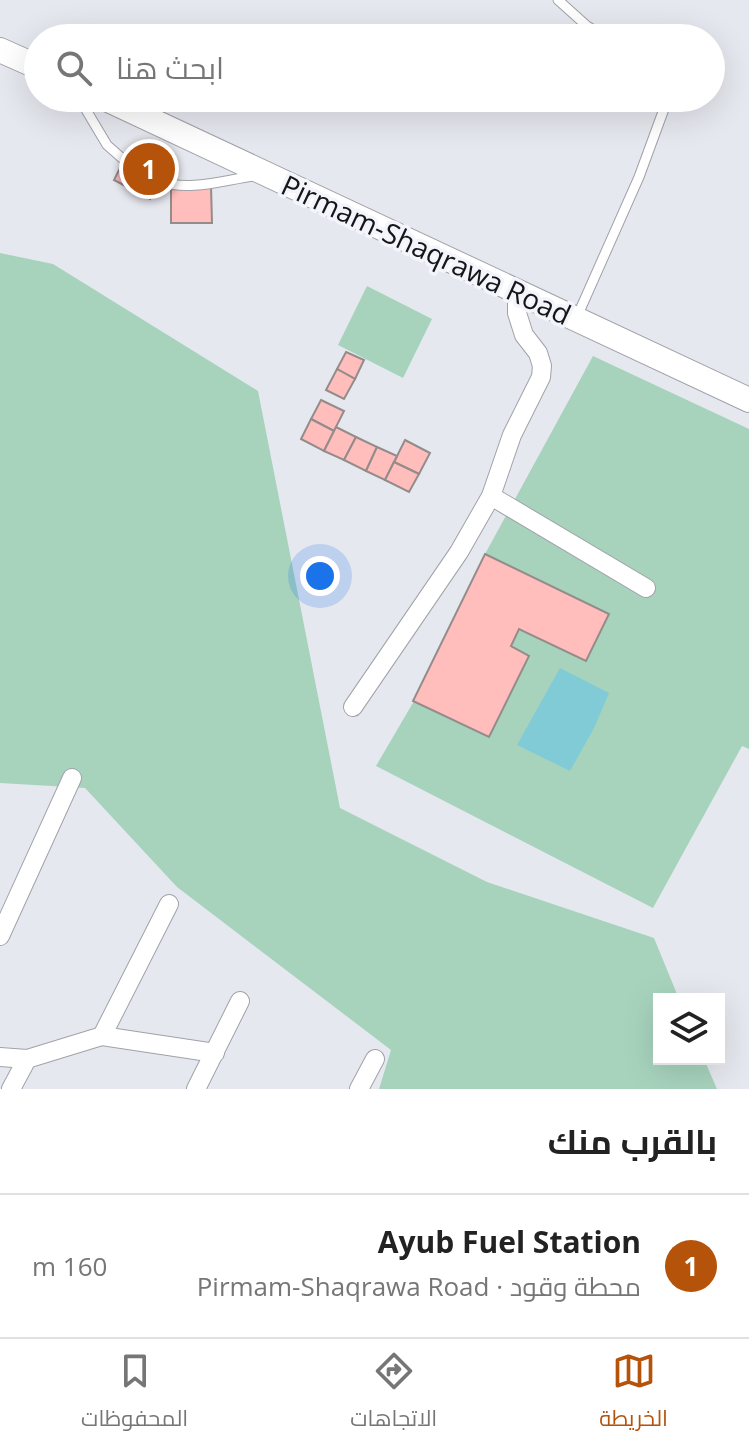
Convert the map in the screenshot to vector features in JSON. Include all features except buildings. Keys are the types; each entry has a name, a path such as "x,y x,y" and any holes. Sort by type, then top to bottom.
{"main road":[{"path":"0,50 24,61"},
{"name":"Pirmam-Shaqrawa Road","path":"133,112 749,400"}],"street":[{"path":"353,707 459,552 491,496 512,435 541,377 538,353 524,335 517,313 517,291"},
{"path":"491,496 646,588"},
{"path":"0,936 72,778"},
{"path":"102,1036 169,904"},
{"path":"196,1089 240,1001"},
{"path":"0,1057 27,1059 102,1036 215,1053"},
{"path":"11,1089 27,1059"},
{"path":"359,1089 375,1059"}],"lane":[{"path":"558,0 585,24"},
{"path":"87,112 107,145 124,160"},
{"path":"576,319 639,177 663,112"},
{"path":"159,181 209,184 264,174"}],"green space":[{"path":"0,253 53,264 258,391 340,808 487,882 654,938 677,993 653,993 653,1065 707,1065 717,1089 379,1089 391,1050 177,887 85,788 0,783"},
{"path":"367,286 432,319 403,378 338,345"},
{"path":"593,356 749,429 749,749 742,746 653,908 376,766 414,701 485,554"}],"water":[{"path":"560,668 609,693 570,771 517,745"}],"place":[{"name":"Ayub Fuel Station","path":"149,169"}]}
